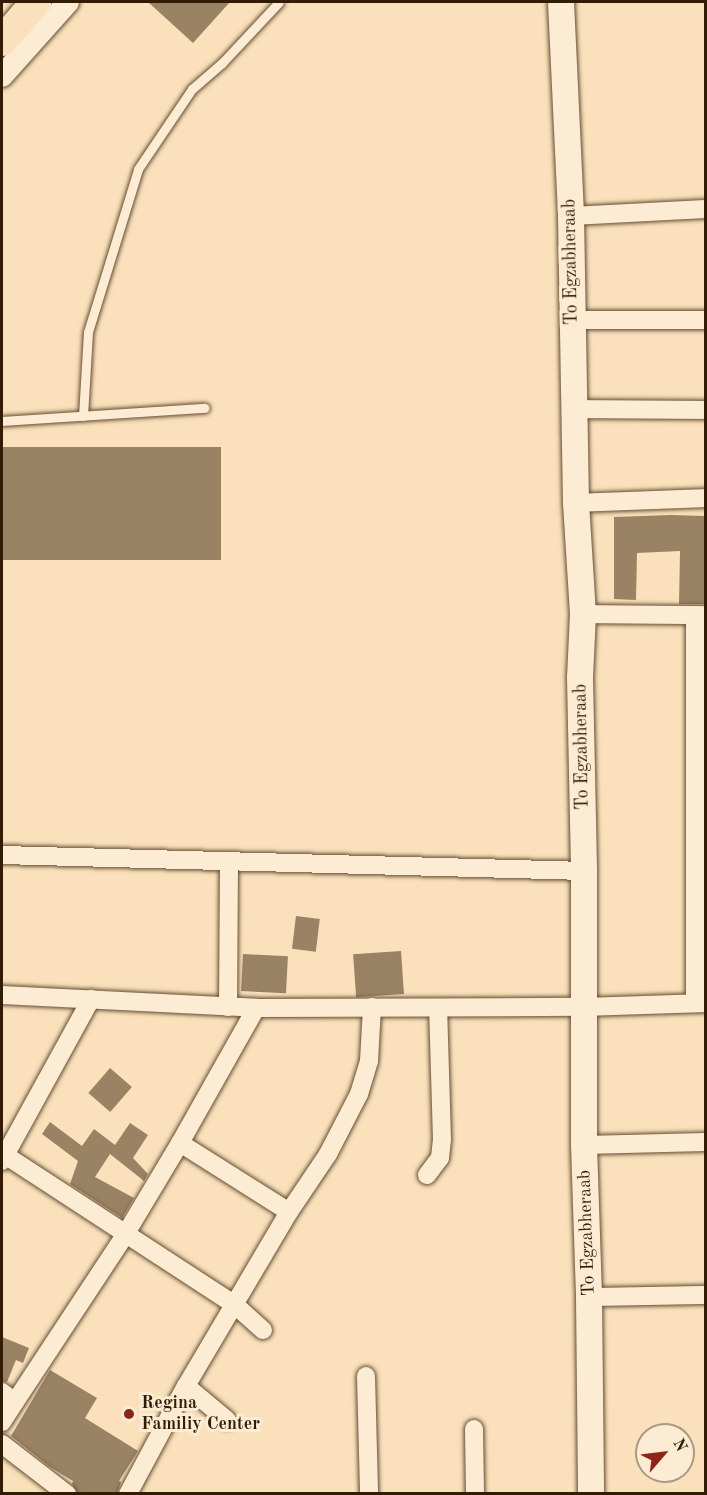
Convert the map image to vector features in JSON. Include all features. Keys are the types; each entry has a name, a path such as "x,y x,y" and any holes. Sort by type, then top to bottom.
{"highway":[{"path":"2,41 36,2"}],"main road":[{"name":"To Egzabheraab","path":"561,2 571,216 576,503 584,614 580,677 584,871 584,1145 589,1297 591,1494"}],"street":[{"path":"2,76 68,2"},
{"path":"571,216 705,209"},
{"path":"572,320 705,320"},
{"path":"574,409 705,410"},
{"path":"576,503 705,498"},
{"path":"2,994 256,1008 583,1007 700,1003 700,615 584,614"},
{"path":"2,855 584,871"},
{"path":"228,1007 229,862"},
{"path":"90,999 3,1158 234,1304 263,1330"},
{"path":"134,1491 186,1386 289,1212 328,1154 360,1094 369,1061 372,1007"},
{"path":"2,1422 8,1397 124,1235 180,1143 256,1008"},
{"path":"427,1175 440,1158 442,1140 438,1008"},
{"path":"584,1145 705,1142"},
{"path":"180,1143 289,1212"},
{"path":"589,1297 705,1295"},
{"path":"366,1376 369,1494"},
{"path":"186,1386 226,1420"},
{"path":"474,1429 475,1494"},
{"path":"2,1444 67,1494"}],"lane":[{"path":"83,416 88,333 138,169 196,84 222,63 279,2"},
{"path":"2,421 205,408"}],"building":[{"path":"148,2 230,2 193,43"},
{"path":"2,447 221,447 221,560 2,560"},
{"path":"705,516 705,604 679,604 680,551 637,553 636,600 614,599 614,517"},
{"path":"296,916 320,919 316,952 292,949"},
{"path":"401,951 404,994 356,997 353,954"},
{"path":"243,954 288,956 286,993 241,991"},
{"path":"110,1068 132,1087 110,1112 88,1093"},
{"path":"50,1122 82,1146 94,1129 115,1145 130,1123 148,1135 133,1158 148,1174 144,1181 110,1154 95,1177 134,1198 122,1218 70,1184 78,1161 42,1134"},
{"path":"2,1337 29,1348 23,1363 16,1360 7,1382 2,1381"},
{"path":"50,1370 97,1398 85,1418 138,1451 119,1481 121,1482 117,1494 78,1494 72,1484 73,1481 50,1467 11,1436"}],"place":[{"name":"Regina Familiy Center","path":"129,1414"}]}
